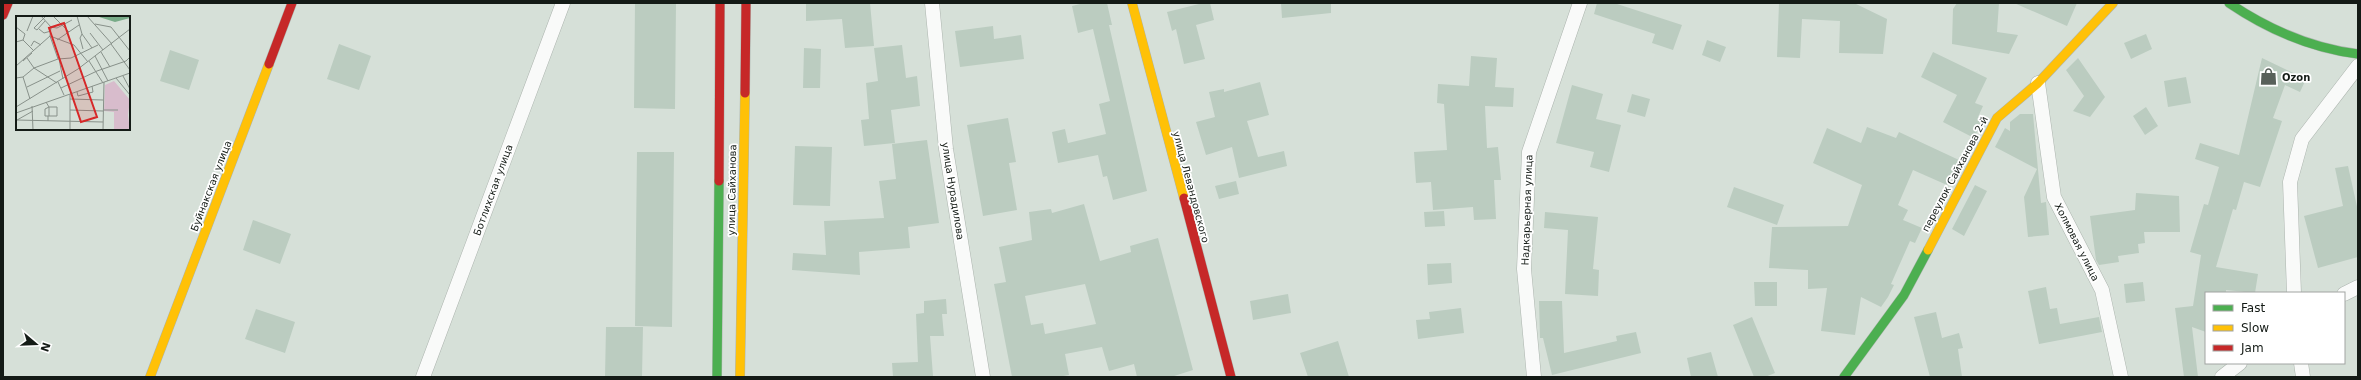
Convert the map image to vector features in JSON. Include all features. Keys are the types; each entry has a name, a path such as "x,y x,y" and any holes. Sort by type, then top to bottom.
{"street":[{"path":"3,15 8,3"},
{"name":"Буйнакская улица","path":"150,377 292,3"},
{"name":"Ботлихская улица","path":"423,377 563,3"},
{"name":"улица Сайханова","path":"717,377 720,3"},
{"name":"улица Сайханова","path":"740,377 746,3"},
{"name":"улица Нурадилова","path":"932,3 946,149 983,377"},
{"name":"улица Левандовского","path":"1132,3 1231,377"},
{"name":"Надкарьерная улица","path":"1534,377 1524,269 1528,152 1580,3"},
{"name":"переулок Сайханова 2-й","path":"1844,377 1904,295 1997,118 2038,83 2113,3"},
{"path":"2230,3 2293,40 2334,52 2358,54"},
{"path":"2294,292 2290,182 2302,139 2358,66"},
{"name":"Холмовая улица","path":"2038,83 2054,197 2102,290 2121,377"},
{"path":"2345,294 2358,287"},
{"path":"2222,377 2239,364"},
{"path":"2301,364 2303,377"}],"building":[{"path":"635,3 676,3 675,109 634,108"},
{"path":"806,3 870,3 874,46 845,48 842,19 806,21"},
{"path":"1084,3 1107,3 1112,25 1109,25 1147,191 1113,200 1107,176 1103,177 1098,155 1058,163 1052,132 1065,129 1068,143 1106,134 1099,104 1110,101 1093,29 1078,33 1072,6"},
{"path":"1203,3 1210,3 1214,20 1196,25 1205,59 1184,64 1176,29 1172,31 1167,12"},
{"path":"1281,3 1331,3 1331,13 1282,18"},
{"path":"1597,3 1614,3 1682,25 1673,50 1652,43 1655,34 1594,14"},
{"path":"1779,3 1854,3 1887,19 1883,54 1839,53 1840,21 1802,19 1800,58 1777,57"},
{"path":"1957,3 1999,3 1997,32 2018,35 2009,54 1952,44 1953,9"},
{"path":"2014,3 2077,3 2067,26"},
{"path":"993,26 994,39 1021,35 1024,59 960,67 955,31"},
{"path":"2146,34 2152,49 2131,59 2124,43"},
{"path":"1707,40 1726,47 1720,62 1702,55"},
{"path":"339,44 371,56 359,90 327,79"},
{"path":"902,45 906,78 917,76 920,106 891,110 895,143 864,146 861,120 869,119 866,83 878,81 874,48"},
{"path":"804,48 821,49 820,88 803,88"},
{"path":"170,50 199,60 189,90 160,81"},
{"path":"1933,52 1987,78 1975,103 1983,106 1978,117 1983,119 1974,138 1943,122 1957,95 1921,77"},
{"path":"1471,56 1497,58 1495,87 1514,88 1513,107 1485,106 1487,148 1498,147 1501,180 1494,180 1496,219 1474,220 1473,207 1433,210 1431,182 1416,183 1414,152 1447,150 1444,104 1437,103 1438,84 1469,86"},
{"path":"2078,58 2105,97 2090,117 2073,111 2084,96 2066,70"},
{"path":"2262,58 2306,79 2300,92 2285,85 2273,118 2282,121 2260,187 2244,182 2236,210 2233,209 2216,267 2258,274 2255,292 2226,290 2226,292 2205,292 2205,332 2192,327 2198,377 2184,377 2175,308 2193,306 2201,255 2190,252 2204,204 2208,205 2219,167 2195,159 2200,143 2239,155"},
{"path":"2186,77 2191,103 2168,107 2164,81"},
{"path":"1260,82 1269,115 1247,121 1258,157 1284,151 1287,166 1239,178 1232,147 1206,155 1196,122 1215,117 1209,92 1224,89 1224,92"},
{"path":"1572,85 1603,94 1596,119 1621,125 1609,172 1590,167 1594,152 1556,143"},
{"path":"1632,94 1650,99 1645,117 1627,112"},
{"path":"2146,107 2158,126 2145,135 2133,116"},
{"path":"2020,114 2033,114 2041,203 2046,202 2049,235 2028,237 2024,197 2037,169 1995,147 2005,128 2010,131 2010,122"},
{"path":"1008,118 1016,162 1009,163 1017,210 983,216 967,125"},
{"path":"1867,127 1896,138 1899,132 1959,160 1947,185 1913,170 1898,205 1908,210 1903,220 1922,228 1915,243 1910,241 1891,284 1894,285 1881,307 1861,297 1855,335 1821,331 1827,288 1808,289 1808,270 1769,268 1772,227 1848,226 1862,185 1813,163 1827,128 1861,143"},
{"path":"927,140 939,223 908,227 910,248 859,252 860,275 792,270 793,253 826,255 824,221 884,218 879,181 896,179 892,144"},
{"path":"795,146 832,147 830,206 793,205"},
{"path":"637,152 674,152 672,327 635,326"},
{"path":"2348,166 2358,211 2358,257 2318,268 2304,216 2343,206 2335,168"},
{"path":"1236,181 1239,194 1219,199 1215,186"},
{"path":"1975,185 1987,191 1964,236 1952,229"},
{"path":"1734,187 1784,205 1777,225 1727,207"},
{"path":"2136,193 2179,196 2180,232 2144,232 2145,243 2138,244 2139,253 2118,256 2119,262 2099,265 2096,260 2090,216 2135,210"},
{"path":"1084,204 1100,261 1131,252 1130,246 1158,238 1193,370 1171,377 1137,377 1134,364 1109,371 1102,347 1065,354 1069,375 1058,377 1012,377 994,284 1006,282 999,247 1032,240 1029,212 1051,209 1052,213","holes":["1085,284 1096,324 1045,334 1043,323 1031,325 1025,296"]},
{"path":"1444,211 1445,226 1425,227 1424,212"},
{"path":"1545,212 1598,217 1593,269 1599,270 1598,296 1565,294 1568,230 1544,228"},
{"path":"253,220 291,234 280,264 243,250"},
{"path":"1451,263 1452,283 1428,285 1427,264"},
{"path":"1754,282 1777,282 1777,306 1755,306"},
{"path":"2143,282 2145,301 2126,303 2124,284"},
{"path":"2046,287 2050,309 2057,308 2060,324 2099,317 2102,332 2039,344 2028,291"},
{"path":"1288,294 1291,313 1253,320 1250,301"},
{"path":"946,299 947,314 942,314 944,336 930,336 933,376 893,377 892,363 918,362 916,314 924,313 924,301"},
{"path":"1539,301 1562,301 1564,353 1617,341 1616,336 1636,332 1641,353 1552,375 1543,338 1540,338"},
{"path":"1461,308 1464,333 1418,339 1416,320 1430,319 1429,312"},
{"path":"256,309 295,322 285,353 245,339"},
{"path":"1936,312 1942,338 1959,333 1963,348 1958,349 1962,377 1930,377 1914,317"},
{"path":"1752,317 1775,373 1765,377 1754,377 1733,325"},
{"path":"606,327 643,327 642,377 605,377"},
{"path":"1338,341 1349,377 1308,377 1300,353"},
{"path":"1711,352 1718,377 1691,377 1687,358"}],"traffic: fast":[{"path":"2229,3 2259,22 2290,36 2323,47 2358,54"},
{"path":"717,377 719,181"},
{"path":"1844,377 1904,295 1928,250"}],"traffic: slow":[{"path":"1132,3 1184,198"},
{"path":"1928,250 1997,118 2038,83 2113,3"},
{"path":"150,377 269,64"},
{"path":"740,377 745,93"}],"traffic: jam":[{"path":"3,15 8,3"},
{"path":"269,64 292,3"},
{"path":"719,181 720,3"},
{"path":"745,93 746,3"},
{"path":"1184,198 1231,377"}],"place":[{"name":"Ozon","path":"2269,77"}]}
